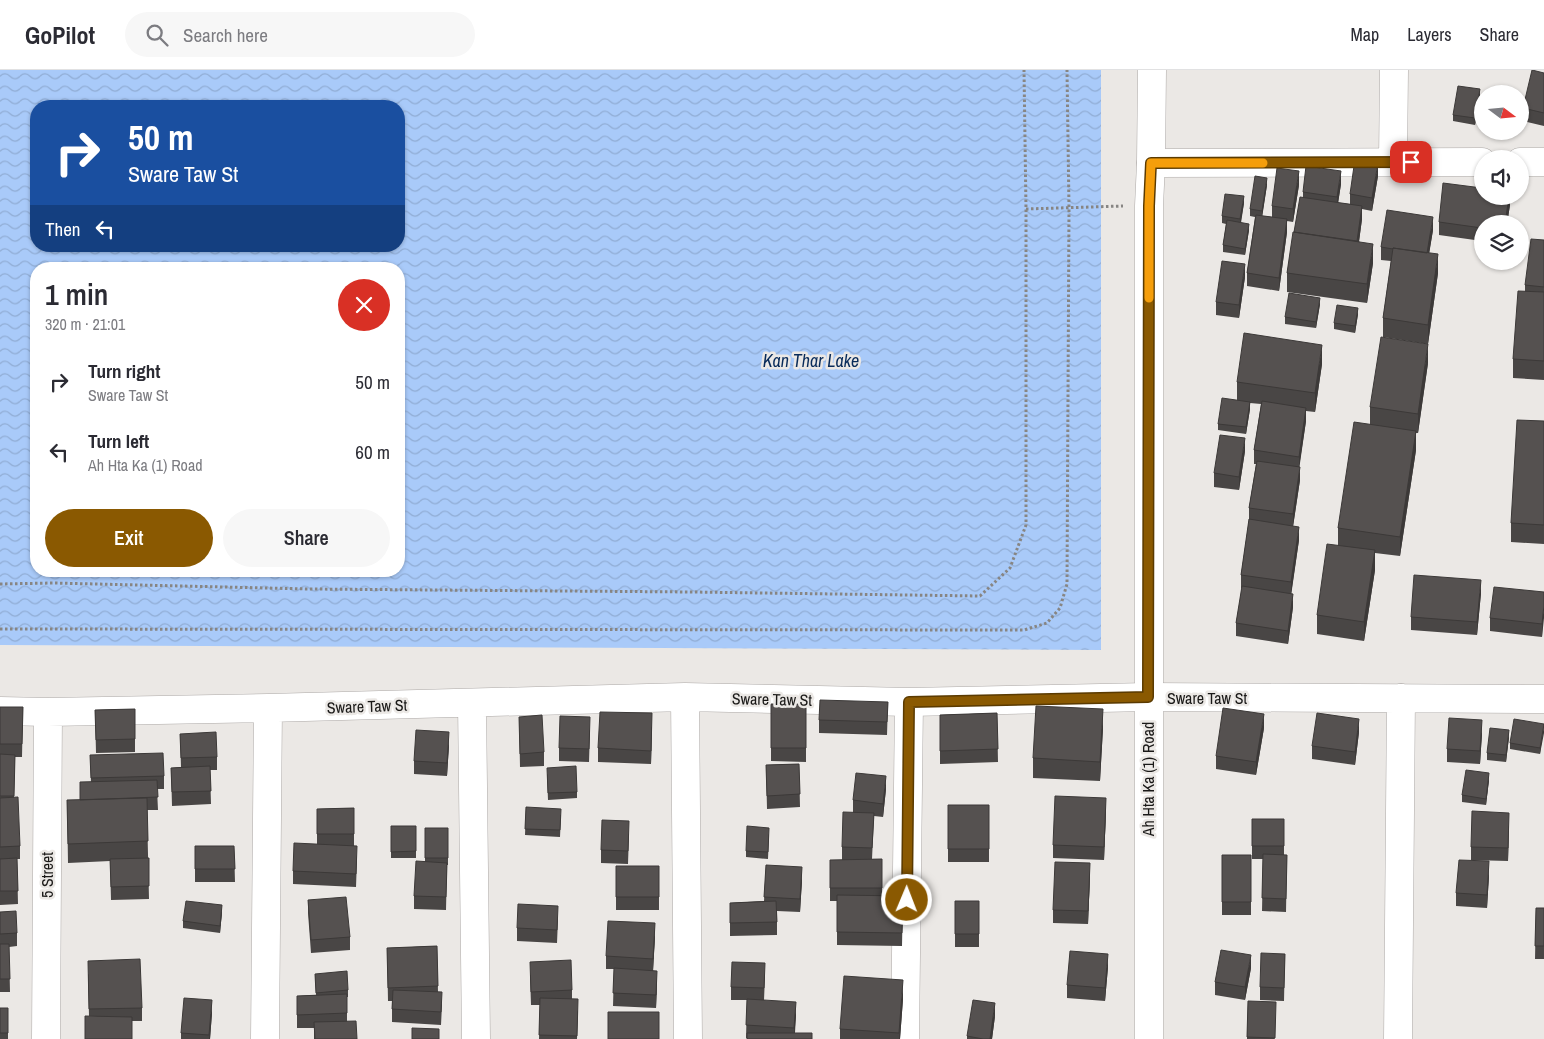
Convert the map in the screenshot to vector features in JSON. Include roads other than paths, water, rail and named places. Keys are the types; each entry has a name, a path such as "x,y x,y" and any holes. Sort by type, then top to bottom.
{"street":[{"name":"Ah Hta Ka (1) Road","path":"1149,1039 1149,206 1152,70"},
{"path":"1393,162 1394,70"},
{"path":"1151,163 1474,162"},
{"path":"1529,162 1544,162"},
{"path":"685,697 688,1039"},
{"name":"Sware Taw St","path":"0,710 48,712 268,708 685,697 909,702 1148,697 1544,699"},
{"path":"1398,1039 1401,698"},
{"path":"905,1039 909,702"},
{"path":"472,703 476,1039"},
{"path":"265,1039 268,708"},
{"name":"5 Street","path":"46,1039 48,712"}],"water":[{"name":"Kan Thar Lake","path":"0,70 1101,70 1101,650 0,645"}]}
